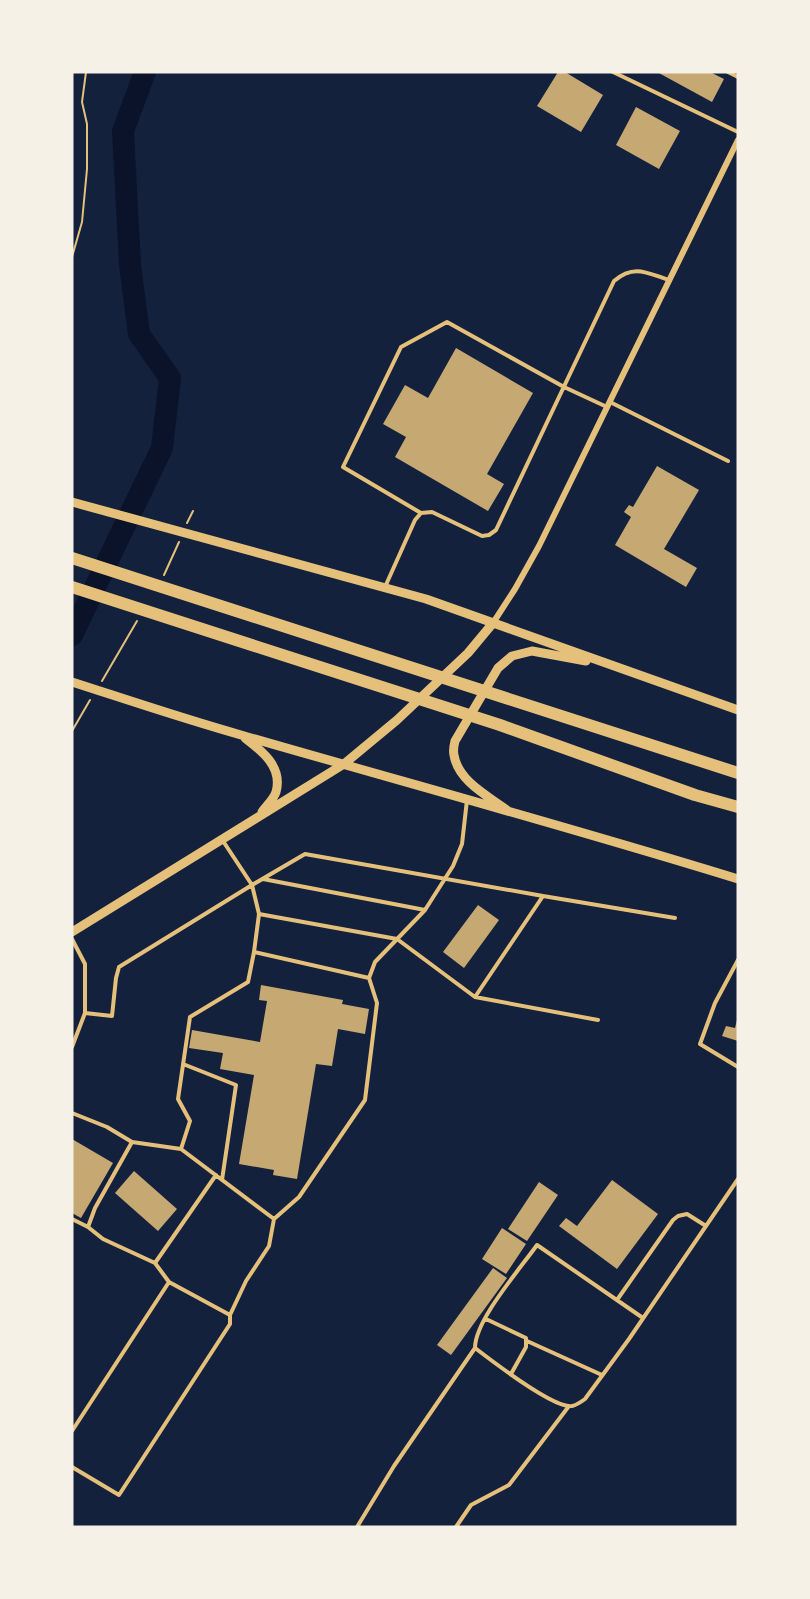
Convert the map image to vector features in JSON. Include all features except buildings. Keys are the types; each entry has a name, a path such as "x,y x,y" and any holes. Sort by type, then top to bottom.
{"highway":[{"path":"76,560 738,773"},
{"path":"72,587 501,725 695,795 738,807"},
{"path":"695,795 738,815"}],"main road":[{"path":"72,502 426,599 738,710"},
{"path":"72,932 344,764 397,720 468,653 493,623"},
{"path":"512,813 472,784 461,772 453,755 454,741 498,668 512,656 532,651 612,665"},
{"path":"72,682 241,735 615,841 738,879"},
{"path":"241,735 262,751 273,764 277,779 275,794 257,818"}],"street":[{"path":"493,623 539,546 738,140"}],"lane":[{"path":"613,72 738,132"},
{"path":"728,72 738,77"},
{"path":"669,280 638,270 623,274 614,281 564,387 496,530 489,535 482,536 432,512 421,513 342,467 401,347 447,322 564,387 608,404 728,461"},
{"path":"385,588 415,520 421,513"},
{"path":"72,1467 120,1495 230,1324 230,1315 246,1281 269,1246 274,1219 299,1197 365,1100 377,1003 369,978 375,962 425,910 453,866 462,844 467,800"},
{"path":"181,1149 190,1121 178,1099 190,1017 248,982 254,952 259,914 252,885 222,840"},
{"path":"85,1013 112,1016 119,966 305,854 675,918"},
{"path":"262,879 425,910"},
{"path":"475,997 543,896"},
{"path":"259,914 397,939 475,997 598,1020"},
{"path":"72,939 85,964 85,1013 72,1047"},
{"path":"254,952 369,978"},
{"path":"738,960 715,1004 700,1044 738,1067"},
{"path":"183,1064 236,1085 222,1180"},
{"path":"72,1113 107,1127 132,1142 181,1149 274,1219"},
{"path":"88,1227 95,1208 132,1142"},
{"path":"155,1263 216,1175"},
{"path":"475,1348 559,1404 569,1406 580,1403 643,1318 738,1179"},
{"path":"617,1300 673,1220 687,1214 706,1226"},
{"path":"72,1220 88,1227 103,1239 155,1263 169,1281 230,1315"},
{"path":"357,1527 394,1466 475,1348 475,1341 491,1308 537,1245 643,1318"},
{"path":"72,1431 169,1281"},
{"path":"486,1319 523,1336 527,1341 602,1375"},
{"path":"511,1374 527,1341"},
{"path":"456,1527 471,1505 509,1485 569,1406"}],"path":[{"path":"72,257 82,222 87,169 87,124 82,102 86,72"},
{"path":"188,522 193,511"},
{"path":"164,576 183,533"},
{"path":"102,681 141,614"}],"waterway":[{"path":"72,635 162,448 170,378 139,334 130,265 123,131 145,72"}]}
